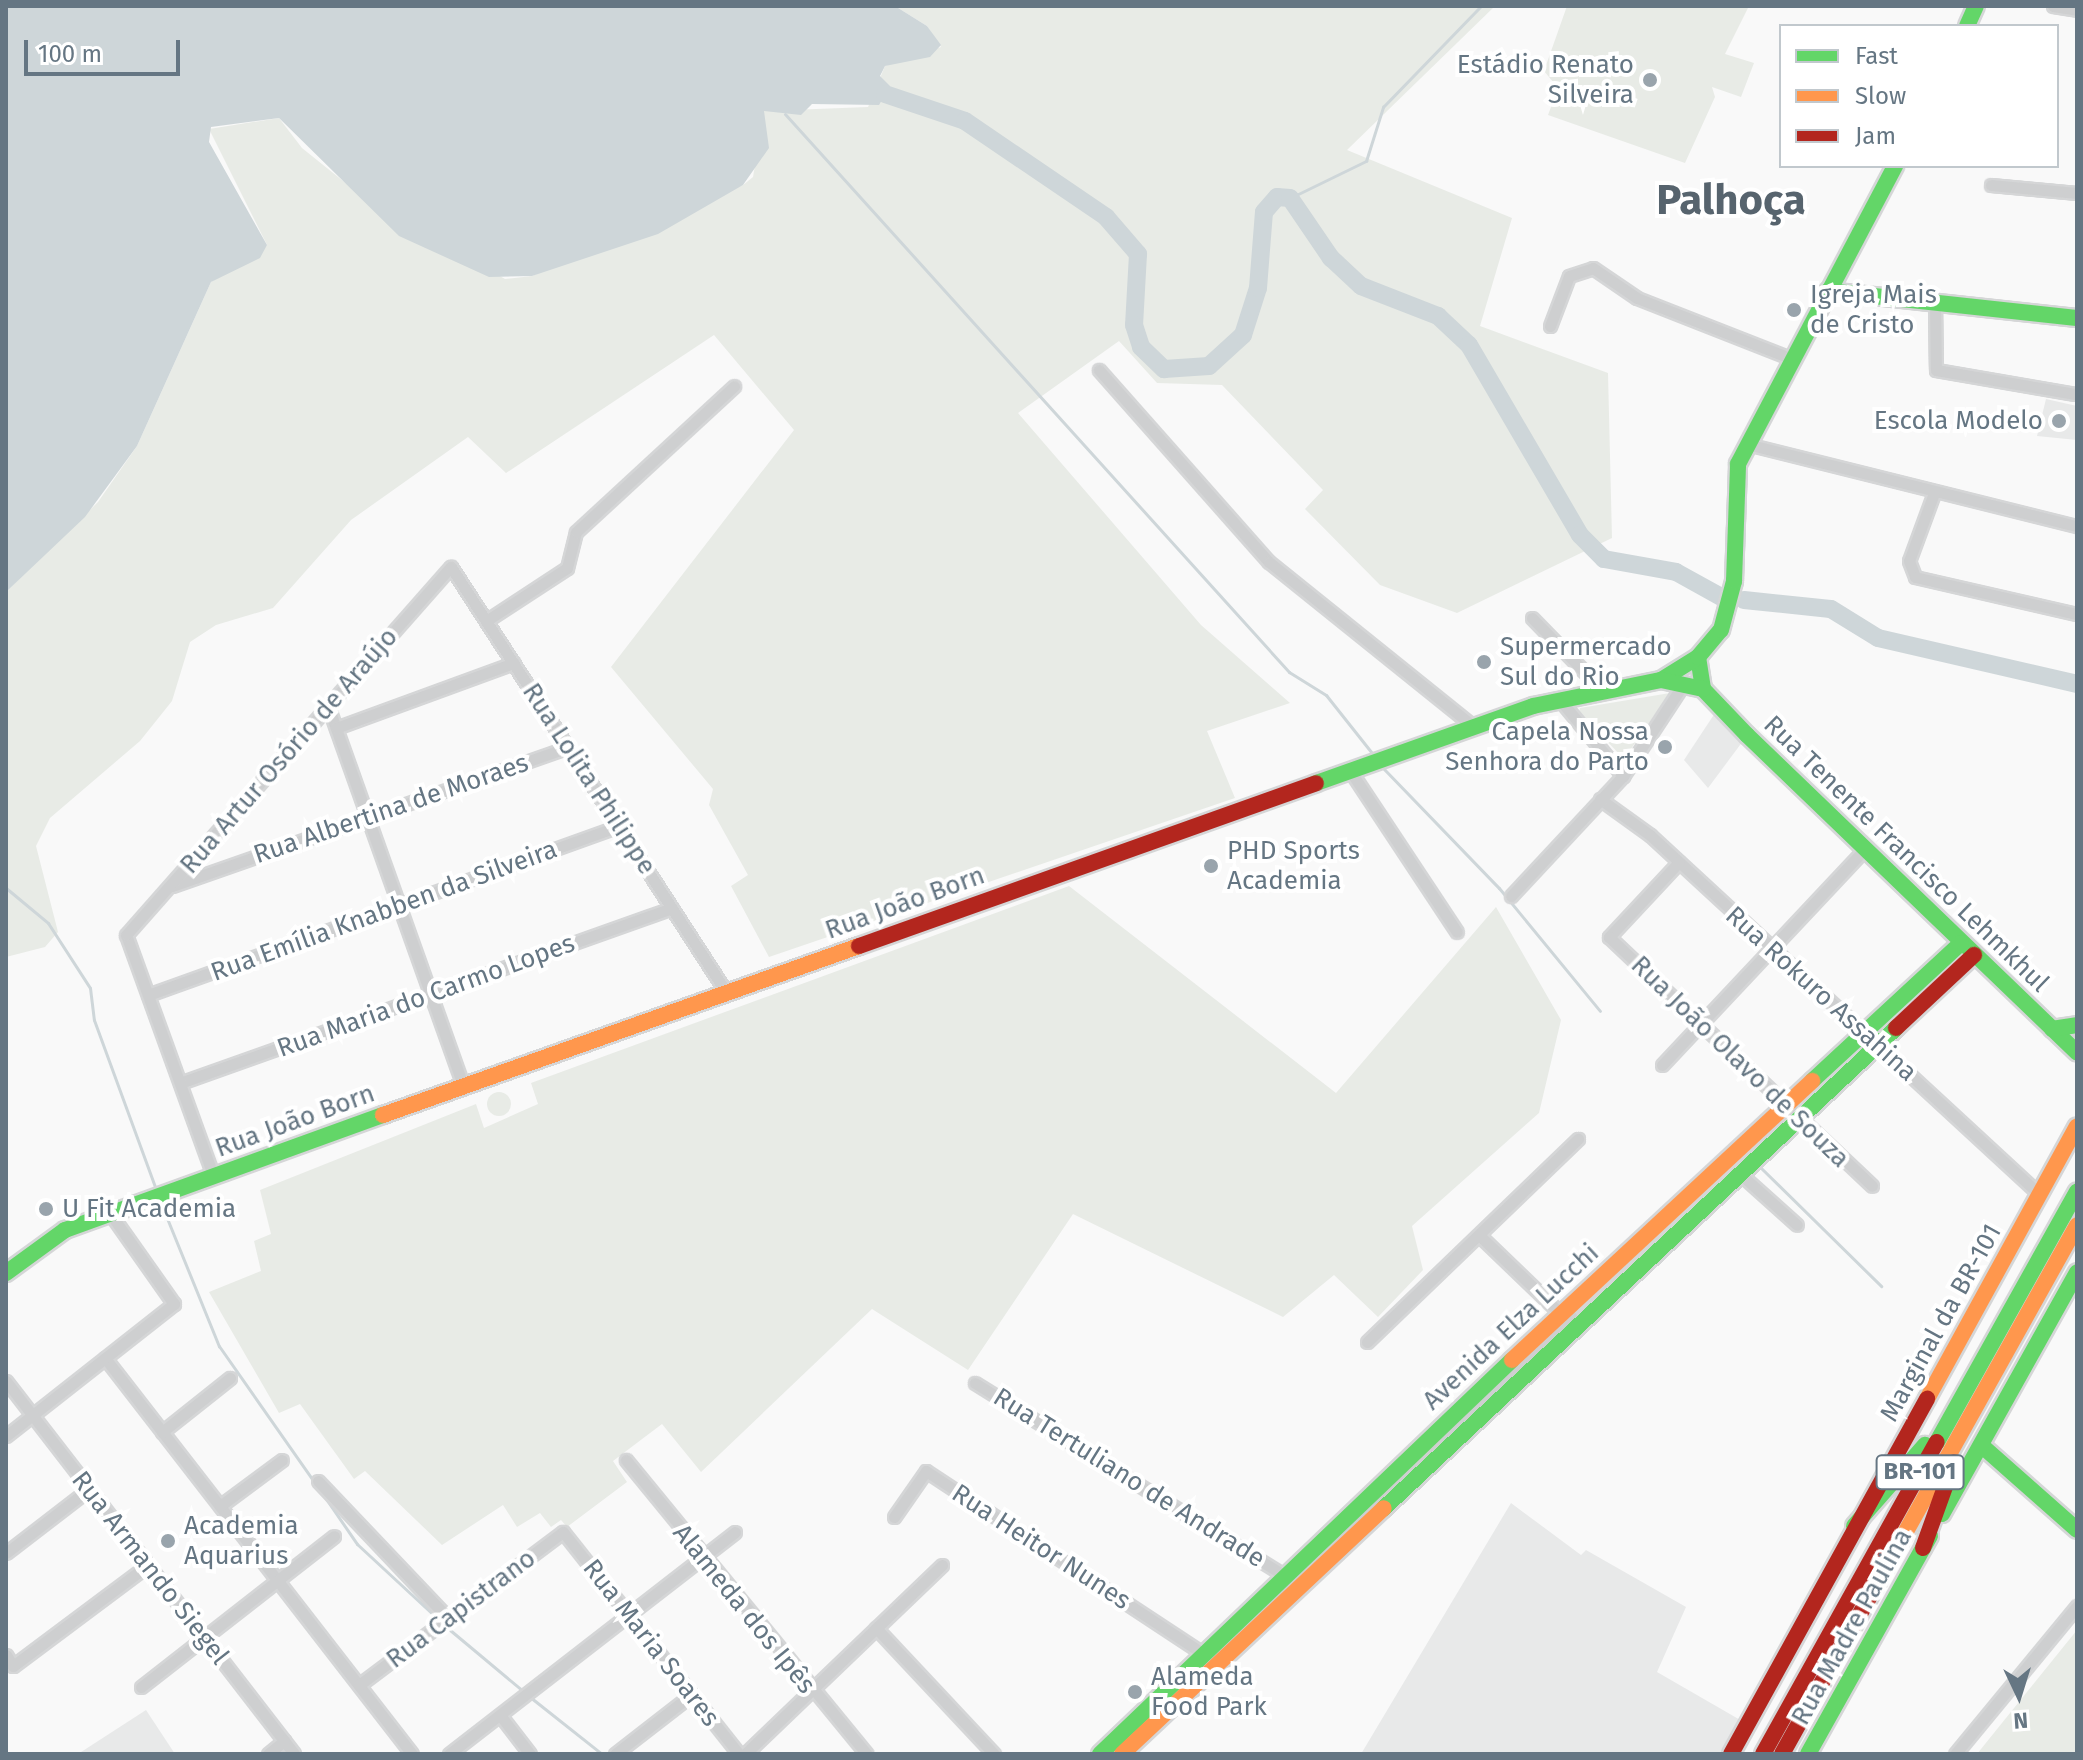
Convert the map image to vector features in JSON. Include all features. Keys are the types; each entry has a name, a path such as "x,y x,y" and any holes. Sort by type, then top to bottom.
{"main road":[{"path":"1661,680 1698,657 1721,630 1731,596 1733,491 1751,445 1793,359 1894,168"},
{"path":"1828,291 2077,318"},
{"path":"1698,657 1703,689"},
{"name":"Rua João Born","path":"6,1273 65,1230 170,1190 726,992 1353,775 1474,727 1560,700 1661,680"},
{"name":"Rua Tenente Francisco Lehmkhul","path":"1661,680 1703,689 1963,951 2077,1053"},
{"name":"Avenida Elza Lucchi","path":"1122,1754 1560,1313 1963,951"},
{"path":"2052,1029 2077,1025"},
{"name":"Avenida Elza Lucchi","path":"1100,1754 1282,1574 1394,1483 1738,1172 1790,1109"},
{"name":"Marginal da BR-101","path":"1731,1754 2077,1126"},
{"name":"BR-101","path":"1763,1754 2077,1191"},
{"name":"BR-101","path":"1782,1754 2077,1225"},
{"name":"Rua Madre Paulina","path":"1808,1754 2077,1272"},
{"path":"1923,1548 1976,1403"},
{"path":"1854,1526 1954,1412"},
{"path":"1981,1445 2077,1530"}],"street":[{"path":"2053,6 2077,10"},
{"path":"1991,185 2077,193"},
{"path":"1550,326 1569,276 1582,267 1637,298 1793,359"},
{"path":"1935,302 1936,370 2075,394"},
{"path":"1099,370 1269,562 1474,727"},
{"path":"486,621 567,568 576,532 734,386"},
{"path":"1751,445 1934,493 2077,526"},
{"path":"1934,493 1909,561 1915,577 2077,614"},
{"name":"Rua Lolita Philippe","path":"451,567 726,992"},
{"name":"Rua Artur Osório de Araújo","path":"148,995 126,935 451,567"},
{"path":"1532,618 1602,690"},
{"path":"336,728 514,663"},
{"path":"1511,896 1623,776 1684,683"},
{"path":"1560,700 1623,776"},
{"path":"328,706 463,1086"},
{"name":"Rua Albertina de Moraes","path":"168,888 568,747"},
{"path":"1353,775 1457,932"},
{"name":"Rua Rokuro Assahina","path":"1600,799 1679,862 2039,1194"},
{"name":"Rua Emília Knabben da Silveira","path":"148,995 619,826"},
{"path":"1662,1065 1769,946 1865,849"},
{"name":"Rua João Olavo de Souza","path":"1679,862 1609,937 1872,1186"},
{"name":"Rua Maria do Carmo Lopes","path":"180,1083 672,908"},
{"path":"148,995 213,1175"},
{"path":"1110,1754 1790,1109"},
{"path":"1367,1342 1481,1237 1578,1139"},
{"path":"1738,1172 1797,1225"},
{"path":"6,1436 174,1304 109,1212"},
{"path":"1481,1237 1560,1313"},
{"path":"105,1358 412,1754"},
{"path":"162,1432 230,1378"},
{"name":"Rua Armando Siegel","path":"6,1381 294,1754"},
{"name":"Rua Tertuliano de Andrade","path":"975,1383 1282,1574"},
{"path":"220,1506 282,1460"},
{"name":"Alameda dos Ipês","path":"626,1460 810,1692 867,1754"},
{"name":"Rua Heitor Nunes","path":"894,1517 926,1471 1202,1653"},
{"path":"318,1481 447,1619"},
{"path":"6,1553 89,1489"},
{"name":"Rua Capistrano","path":"359,1685 563,1532"},
{"name":"Rua Maria Soares","path":"563,1532 691,1695 742,1754"},
{"path":"449,1754 735,1532"},
{"path":"141,1687 334,1536"},
{"path":"6,1655 13,1666 148,1565"},
{"path":"742,1754 942,1565"},
{"path":"1955,1754 2077,1606"},
{"path":"876,1628 994,1754"},
{"path":"615,1754 691,1695"},
{"path":"500,1715 530,1754"},
{"path":"268,1754 284,1741"}],"shaded area":[{"path":"6,6 895,6 927,26 941,45 930,57 885,66 880,76 890,86 879,105 812,104 801,115 764,111 769,148 743,185 658,234 532,276 489,277 399,236 279,118 211,127 209,142 267,245 260,258 211,282 137,446 85,517 6,592"},
{"path":"895,6 1495,6 1347,150 1512,218 1480,326 1608,373 1612,538 1457,613 1380,585 1305,509 1323,490 1222,385 1157,383 1119,341 1018,413 1201,625 1290,703 1207,731 1235,798 769,957 731,886 748,875 709,805 713,789 611,667 794,430 714,335 506,473 468,437 351,520 273,608 216,625 190,642 172,701 140,741 50,818 36,846 58,932 45,947 6,957 6,592 98,502 137,446 211,282 267,245 209,129 279,118 302,148 363,197 505,279 532,276 743,185 753,177 764,111 868,107 885,66 941,47 927,26"},
{"name":"Estádio Renato Silveira","path":"1567,6 1749,6 1725,54 1754,63 1741,97 1712,87 1715,97 1685,163 1548,115 1558,88 1544,71"},
{"name":"Escola Modelo","path":"2046,399 2077,406 2077,440 2037,436"},
{"path":"1670,693 1624,759 1579,712 1580,708"},
{"path":"1715,713 1743,741 1708,788 1684,760"},
{"path":"1069,886 1336,1093 1496,907 1561,1020 1539,1113 1412,1226 1423,1270 1378,1317 1334,1275 1283,1317 1073,1214 968,1370 872,1309 701,1472 662,1424 613,1461 627,1482 567,1527 561,1520 551,1527 540,1513 517,1527 503,1505 442,1545 365,1471 354,1479 300,1404 279,1413 209,1292 261,1271 254,1241 271,1234 260,1190 476,1104 484,1128 538,1104 531,1083"},
{"path":"499,1092 508,1095 511,1104 508,1113 499,1116 490,1113 487,1104 490,1095"},
{"path":"1511,1503 1581,1555 1586,1550 1686,1607 1657,1672 1742,1721 1724,1754 1361,1754"},
{"path":"2077,1630 2077,1754 1977,1754"},
{"path":"146,1710 175,1754 78,1754"}],"waterway":[{"path":"1290,198 1366,161 1383,107 1481,6"},
{"path":"885,94 965,121 1106,217 1138,254 1134,325 1141,347 1164,369 1209,366 1243,335 1258,288 1264,212 1277,197 1290,198 1331,258 1361,286 1438,316 1469,345 1580,535 1604,559 1676,572 1723,598"},
{"path":"785,114 1289,672 1326,695 1372,753"},
{"path":"1744,600 1831,609 1878,638 2077,684"},
{"path":"1383,768 1499,888 1600,1011"},
{"path":"6,888 48,923 90,988 94,1020 155,1187"},
{"path":"1760,1167 1881,1286"},
{"path":"160,1201 219,1346 313,1480"},
{"path":"322,1493 357,1544 438,1619"},
{"path":"444,1625 524,1692"},
{"path":"530,1697 602,1754"}],"traffic: fast":[{"path":"1968,24 1976,6"},
{"path":"1661,680 1698,657 1721,630 1734,581 1738,464 1894,168"},
{"path":"1828,291 2077,318"},
{"path":"1698,657 1703,689 1747,735 2077,1053"},
{"path":"1316,783 1533,706 1661,680 1703,689"},
{"path":"1812,1081 1961,943"},
{"path":"2052,1029 2077,1025"},
{"path":"1384,1508 1896,1028"},
{"path":"6,1273 65,1230 383,1115"},
{"path":"1937,1442 2077,1191"},
{"path":"1942,1514 2077,1272"},
{"path":"1100,1754 1512,1360"},
{"path":"1854,1526 1925,1445"},
{"path":"1981,1445 2077,1530"},
{"path":"1808,1754 1930,1536"}],"traffic: slow":[{"path":"383,1115 859,946"},
{"path":"1512,1360 1812,1081"},
{"path":"1927,1399 2077,1126"},
{"path":"1900,1542 2077,1225"},
{"path":"1122,1754 1384,1508"}],"traffic: jam":[{"path":"859,946 1316,783"},
{"path":"1896,1028 1974,955"},
{"path":"1731,1754 1927,1399"},
{"path":"1763,1754 1937,1442"},
{"path":"1923,1548 1954,1462"},
{"path":"1782,1754 1900,1542"}],"place":[{"name":"Estádio Renato Silveira","path":"1650,80"},
{"name":"Igreja Mais de Cristo","path":"1794,310"},
{"name":"Escola Modelo","path":"2059,421"},
{"name":"Supermercado Sul do Rio","path":"1484,662"},
{"name":"Capela Nossa Senhora do Parto","path":"1665,747"},
{"name":"PHD Sports Academia","path":"1211,866"},
{"name":"U Fit Academia","path":"46,1209"},
{"name":"Academia Aquarius","path":"168,1541"},
{"name":"Alameda Food Park","path":"1135,1692"}],"district":[{"name":"Palhoça","path":"1731,200"}]}
